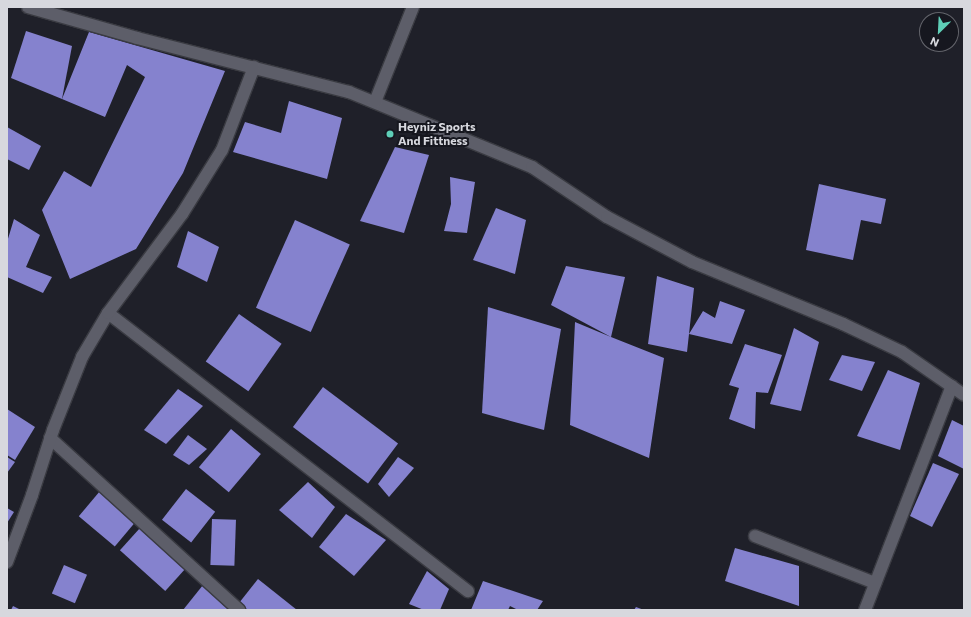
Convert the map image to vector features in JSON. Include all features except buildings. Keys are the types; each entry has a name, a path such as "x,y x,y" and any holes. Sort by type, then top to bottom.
{"street":[{"path":"28,7 349,92 532,167 607,217 686,259 843,324 902,352 964,395"},
{"path":"375,102 413,7"},
{"path":"7,562 32,495 50,438 82,357 108,313 182,214 222,150 254,67"},
{"path":"108,313 468,591"},
{"path":"865,610 952,386"},
{"path":"50,438 239,610"},
{"path":"755,536 876,583"}],"place":[{"name":"Heyniz Sports And Fittness","path":"390,134"}]}
